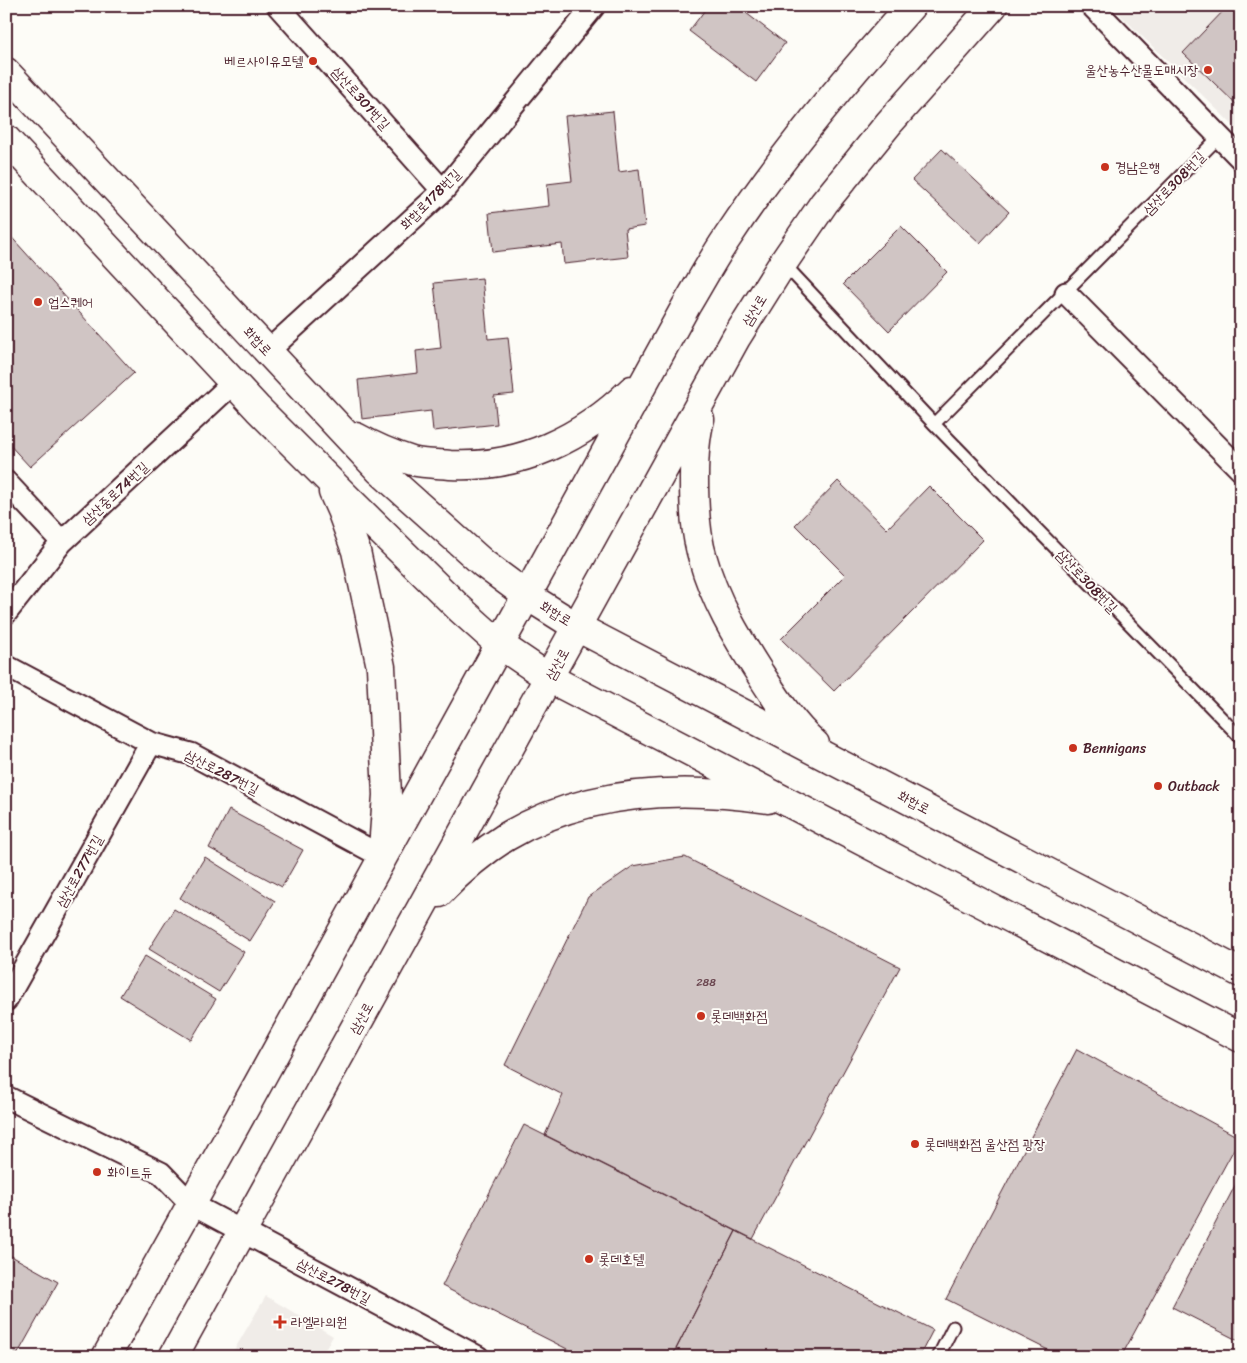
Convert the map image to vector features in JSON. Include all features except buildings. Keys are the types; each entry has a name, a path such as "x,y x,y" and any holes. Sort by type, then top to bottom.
{"main road":[{"path":"106,1357 650,370 727,238 773,173 844,81 911,6"},
{"name":"삼산로","path":"173,1357 709,388 783,263 824,203 888,123 993,6"},
{"name":"화합로","path":"6,72 334,423 393,482 484,564 526,595 578,627 1241,973"},
{"path":"6,139 324,475 460,609 500,644 549,678 1241,1038"},
{"path":"334,423 371,445 414,461 464,466 490,464 540,451 590,425 610,410 650,370"},
{"path":"709,388 699,422 694,454 696,529 702,559 726,617 769,687 808,736 840,764"},
{"path":"324,475 342,510 356,551 381,667 386,794 383,857"},
{"path":"414,922 430,902 451,881 477,858 506,837 542,819 588,803 657,793 699,792 739,795 786,802"}],"street":[{"name":"삼산로301번길","path":"278,6 443,191"},
{"name":"화합로178번길","path":"267,352 443,191 594,6"},
{"path":"1092,6 1241,159"},
{"path":"1066,293 1241,470"},
{"name":"삼산중로74번길","path":"6,613 62,542 234,382"},
{"path":"6,482 62,542"},
{"name":"삼산로287번길","path":"6,666 151,743 191,754 383,857"},
{"name":"삼산로277번길","path":"6,1000 151,743"},
{"path":"6,1097 161,1173 191,1204"},
{"name":"삼산로278번길","path":"191,1204 478,1357"}],"lane":[{"name":"삼산로308번길","path":"934,424 1219,137"},
{"name":"삼산로308번길","path":"783,263 934,424 1241,738"},
{"path":"938,1357 953,1327"}],"shaded area":[{"name":"울산농수산물도매시장","path":"1111,6 1241,6 1241,133"},
{"name":"라엘라의원","path":"266,1296 333,1336 321,1357 230,1357"}],"place":[{"name":"베르사이유모텔","path":"313,61"},
{"name":"울산농수산물도매시장","path":"1208,70"},
{"name":"경남은행","path":"1105,167"},
{"name":"업스퀘어","path":"38,302"},
{"name":"Bennigans","path":"1073,748"},
{"name":"Outback","path":"1158,786"},
{"name":"롯데백화점","path":"701,1016"},
{"name":"롯데백화점 울산점 광장","path":"915,1144"},
{"name":"화이트듀","path":"97,1172"},
{"name":"롯데호텔","path":"589,1259"},
{"name":"라엘라의원","path":"280,1322"}]}
